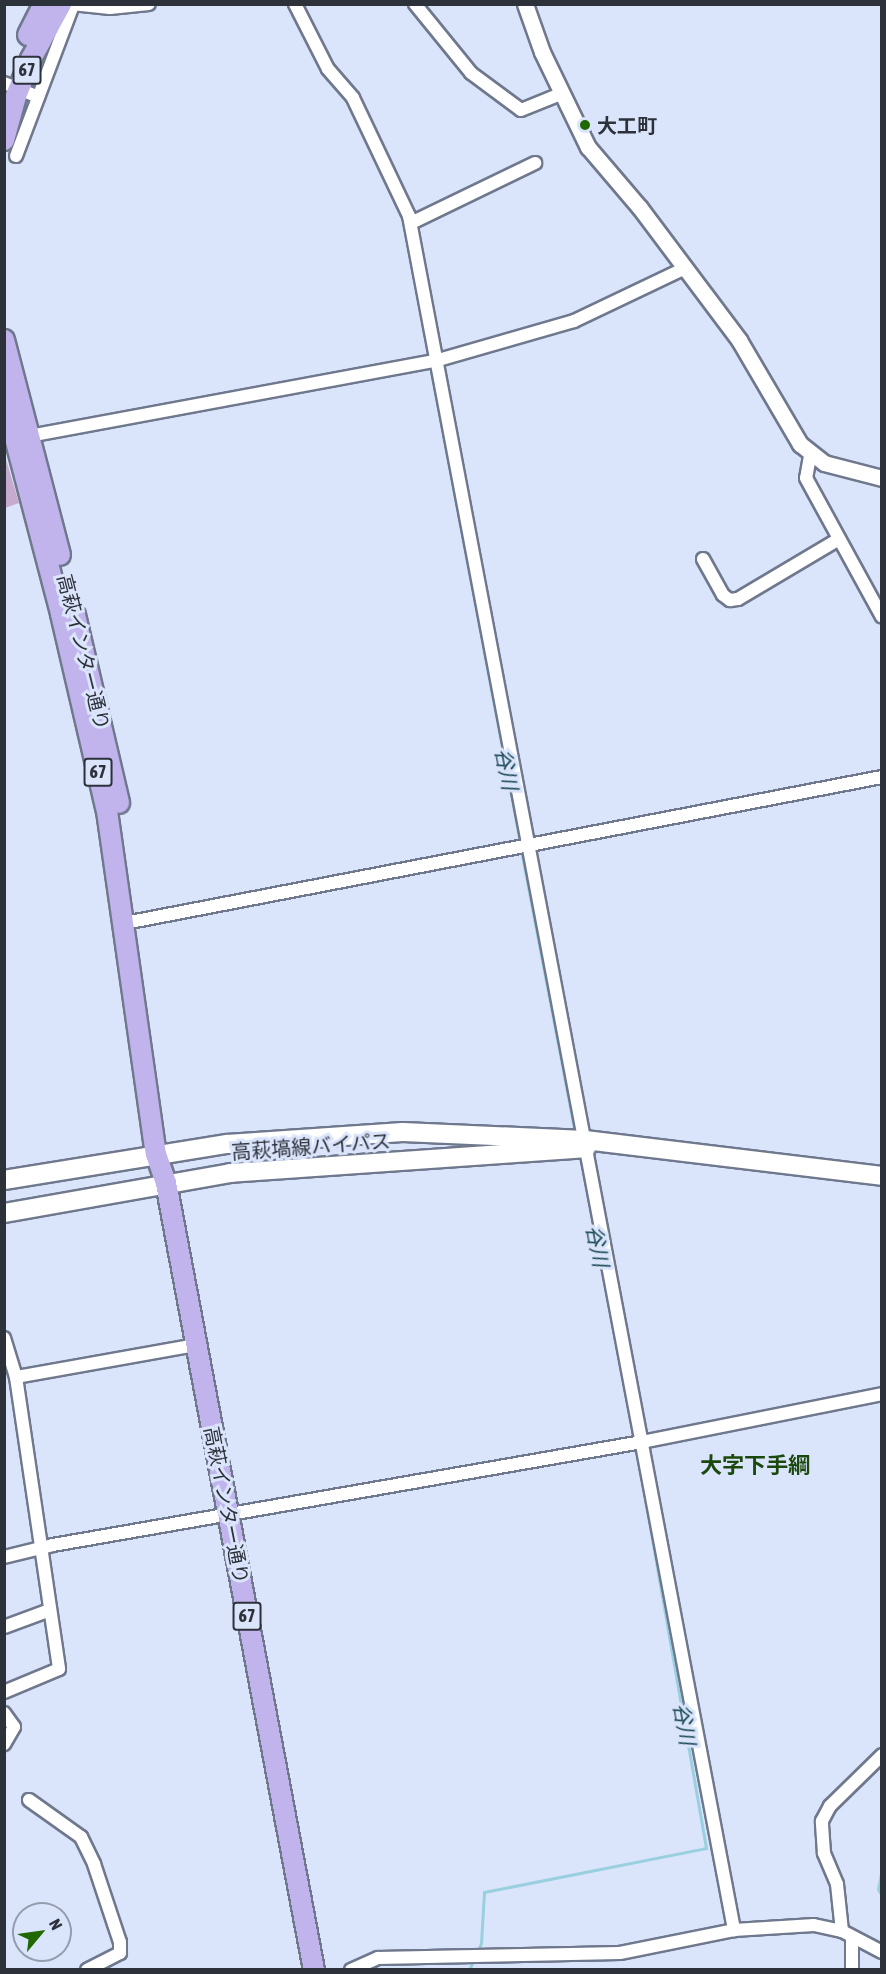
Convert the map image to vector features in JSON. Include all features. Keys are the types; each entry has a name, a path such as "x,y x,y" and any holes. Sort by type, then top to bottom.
{"main road":[{"name":"67","path":"10,148 8,86 44,4"},
{"name":"67","path":"8,86 61,4"},
{"name":"高萩インター通り","path":"4,340 97,700 131,921 166,1183 314,1970"},
{"name":"高萩インター通り","path":"4,396 82,703 131,921"},
{"name":"高萩塙線バイパス","path":"4,1180 162,1153 269,1140 392,1133 465,1132 882,1176"},
{"name":"高萩塙線バイパス","path":"4,1213 166,1183 277,1169 533,1155 585,1144"}],"street":[{"path":"10,148 38,97 72,5 110,8 149,4"},
{"path":"295,4 328,69 353,98 384,158 411,223 734,1930"},
{"path":"414,4 471,73 521,110 562,93"},
{"path":"525,4 542,52 588,147 640,208 683,269 739,340 810,456 824,464 882,478"},
{"path":"8,86 38,97"},
{"path":"411,223 535,163"},
{"path":"29,436 438,360 574,321 683,269"},
{"path":"810,456 804,474 882,617"},
{"path":"703,559 723,595 730,600 738,600 839,539"},
{"path":"131,921 882,777"},
{"path":"4,1338 15,1377 59,1669 4,1692"},
{"path":"15,1377 196,1345"},
{"path":"4,1557 41,1548 642,1442 882,1394"},
{"path":"4,1627 51,1610"},
{"path":"4,1713 14,1727 4,1744"},
{"path":"852,1970 837,1884 824,1853 822,1821 830,1806 882,1755"},
{"path":"29,1800 81,1837 105,1897 120,1942 120,1953 87,1970"},
{"path":"351,1970 378,1958 642,1951 734,1930 814,1925 847,1934 882,1952"}],"shaded area":[{"path":"5,456 19,503 4,508"}],"waterway":[{"name":"谷川","path":"426,344 429,360"},
{"name":"谷川","path":"430,366 520,843"},
{"name":"谷川","path":"521,850 575,1132"},
{"name":"谷川","path":"580,1156 635,1441"},
{"name":"谷川","path":"477,1953 481,1943 484,1892 706,1848 636,1448"},
{"path":"882,1869 878,1889 882,1896"},
{"name":"谷川","path":"469,1970 474,1959"}],"place":[{"name":"大工町","path":"585,125"}],"district":[{"name":"大字下手綱","path":"755,1466"}]}
